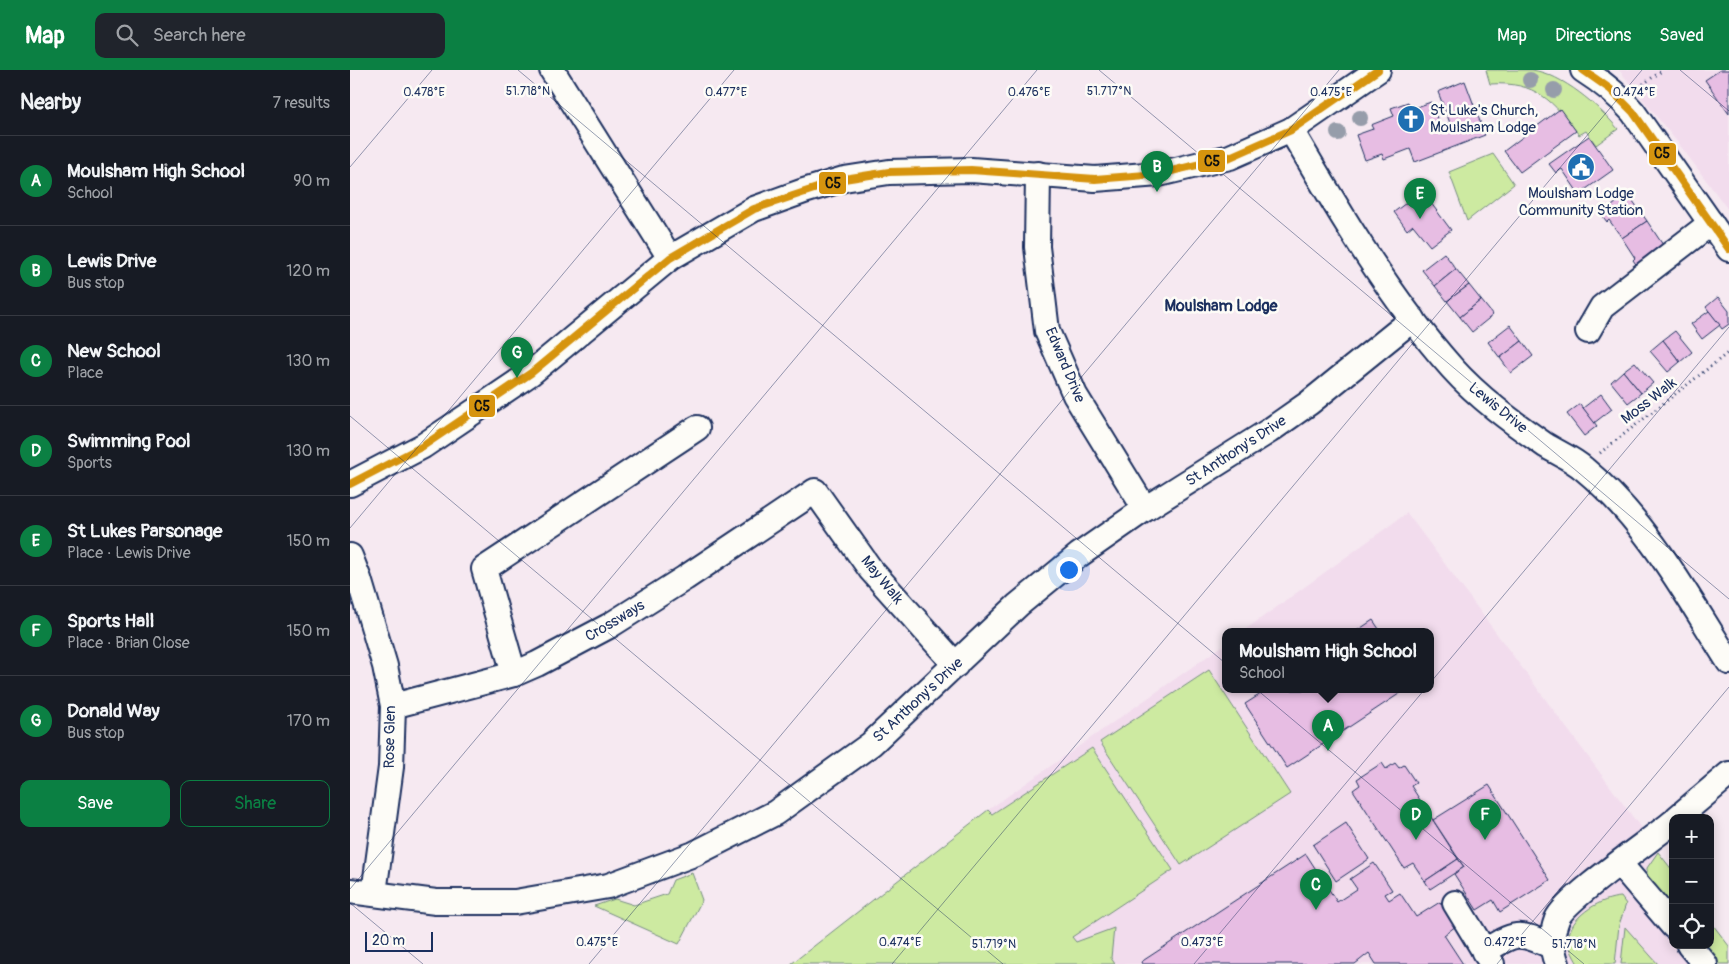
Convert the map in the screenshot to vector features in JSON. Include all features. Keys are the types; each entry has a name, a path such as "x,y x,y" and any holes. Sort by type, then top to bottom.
{"street":[{"path":"552,70 670,258"},
{"path":"1583,70 1598,79 1621,99 1664,154 1729,249"},
{"path":"350,484 423,446 531,372 670,258 754,209 804,190 844,179 889,172 971,170 1095,179 1159,174 1230,157 1290,130 1374,71"},
{"name":"Lewis Drive","path":"1290,130 1343,220 1413,319 1452,368 1478,394 1521,428 1582,467 1620,503 1644,533 1729,662"},
{"name":"Edward Drive","path":"1038,174 1037,248 1047,330 1075,395 1145,509"},
{"path":"1588,330 1602,306 1711,223"},
{"name":"St Anthony's Drive","path":"350,891 436,902 515,902 608,886 694,854 775,813 871,744 1018,605 1078,555 1145,509 1269,431 1309,403 1413,319"},
{"path":"514,674 484,569 697,428"},
{"name":"Crossways","path":"393,706 514,674 537,664 609,626 685,578 815,490"},
{"name":"May Walk","path":"815,490 871,570 956,665"},
{"name":"Rose Glen","path":"350,556 360,579 385,666 393,706 391,767 374,893"},
{"path":"1682,814 1729,774"},
{"path":"1455,903 1488,958 1508,937 1526,935 1554,955 1558,918 1579,895 1669,825"},
{"path":"1620,864 1669,921"},
{"path":"1692,949 1704,964"}],"path":[{"path":"1621,99 1663,70"},
{"name":"Moss Walk","path":"1582,467 1729,352"}],"shaded area":[{"path":"1619,70 1729,70 1729,211 1682,148"},
{"path":"1407,513 1669,866 1669,949 1714,949 1714,926 1729,946 1729,964 791,964 988,810 1222,646 1222,693 1434,693 1434,628 1248,628"}],"green space":[{"path":"1486,70 1532,70 1544,73 1579,92 1618,129 1596,145 1586,131 1579,135 1561,112 1542,96 1520,86 1490,84"},
{"path":"1493,154 1514,184 1467,221 1449,172"},
{"path":"1209,670 1222,690 1222,693 1224,693 1290,794 1181,865 1100,742"},
{"path":"1092,748 1173,870 1072,937 1076,942 1114,928 1111,958 1115,964 791,964 988,810 992,814"},
{"path":"1658,852 1669,866 1669,906 1647,877 1647,868"},
{"path":"692,873 702,900 679,944 594,906 615,899 634,905 667,894 673,880"},
{"path":"1621,897 1626,904 1619,925 1615,964 1578,964 1569,943 1569,935 1576,920 1597,904 1605,900"},
{"path":"1714,926 1729,946 1729,964 1717,964 1705,949 1714,949"},
{"path":"1625,927 1658,964 1621,964"}],"building":[{"path":"1720,70 1729,70 1729,114 1705,80"},
{"name":"St Luke's Church, Moulsham Lodge","path":"1465,81 1485,135 1415,162 1410,149 1384,159 1382,154 1365,160 1356,135 1373,129 1371,125 1394,116 1391,108 1408,102 1411,109 1431,102 1440,127 1450,123 1438,92"},
{"path":"1560,109 1576,131 1520,172 1504,151"},
{"name":"Moulsham Lodge Community Station","path":"1589,136 1613,170 1579,194 1562,169 1556,173 1549,164"},
{"path":"1422,191 1451,230 1430,246 1413,225 1407,230 1394,212"},
{"path":"1628,194 1647,221 1622,238 1609,220 1607,222 1601,214"},
{"path":"1647,221 1665,248 1638,267 1633,260 1635,258 1622,238"},
{"path":"1444,253 1456,269 1435,286 1422,270"},
{"path":"1456,269 1469,285 1447,301 1435,286"},
{"path":"1469,285 1481,300 1460,317 1447,301"},
{"path":"1718,297 1729,311 1729,324 1722,329 1706,307"},
{"path":"1481,300 1493,315 1472,332 1460,317"},
{"path":"1709,311 1720,325 1702,339 1691,324"},
{"path":"1510,325 1522,341 1500,358 1488,342"},
{"path":"1675,331 1692,352 1680,362 1663,340"},
{"path":"1663,340 1680,362 1668,372 1650,351"},
{"path":"1522,341 1533,356 1511,373 1500,358"},
{"path":"1635,362 1653,383 1641,393 1623,371"},
{"path":"1623,371 1641,393 1628,403 1611,382"},
{"path":"1601,394 1612,409 1594,423 1583,408"},
{"path":"1580,404 1597,426 1584,436 1567,414"},
{"path":"1373,620 1378,628 1361,628"},
{"path":"1262,693 1400,693 1287,768 1245,704"},
{"path":"1382,763 1386,769 1395,763 1399,768 1404,765 1416,783 1411,786 1458,859 1425,881 1413,863 1404,868 1353,790 1360,785 1357,779"},
{"path":"1489,785 1550,880 1500,912 1493,900 1477,910 1454,874 1464,867 1433,820"},
{"path":"1346,823 1369,859 1336,881 1313,845"},
{"path":"1306,854 1337,902 1357,889 1350,879 1374,863 1392,890 1385,894 1389,900 1400,893 1416,917 1440,902 1456,926 1444,935 1463,964 1376,964 1369,953 1355,964 1142,964 1141,962"},
{"path":"1458,859 1464,867 1430,889 1425,881"}],"transit line":[{"name":"C5","path":"350,484 423,446 531,373 670,258 754,209 844,179 889,172 971,170 1095,179 1159,174 1230,157 1291,130 1378,70"},
{"name":"C5","path":"1583,70 1610,89 1633,112 1729,249"}],"place":[{"name":"St Luke's Church, Moulsham Lodge","path":"1411,119"},
{"name":"Moulsham Lodge Community Station","path":"1581,167"},
{"name":"Lewis Drive","path":"1157,192"},
{"name":"St Lukes Parsonage","path":"1420,219"},
{"name":"Donald Way","path":"517,378"},
{"name":"Moulsham High School","path":"1328,751"},
{"name":"Swimming Pool","path":"1416,840"},
{"name":"Sports Hall","path":"1485,840"},
{"name":"New School","path":"1316,910"}],"district":[{"name":"Moulsham Lodge","path":"1221,306"}]}
